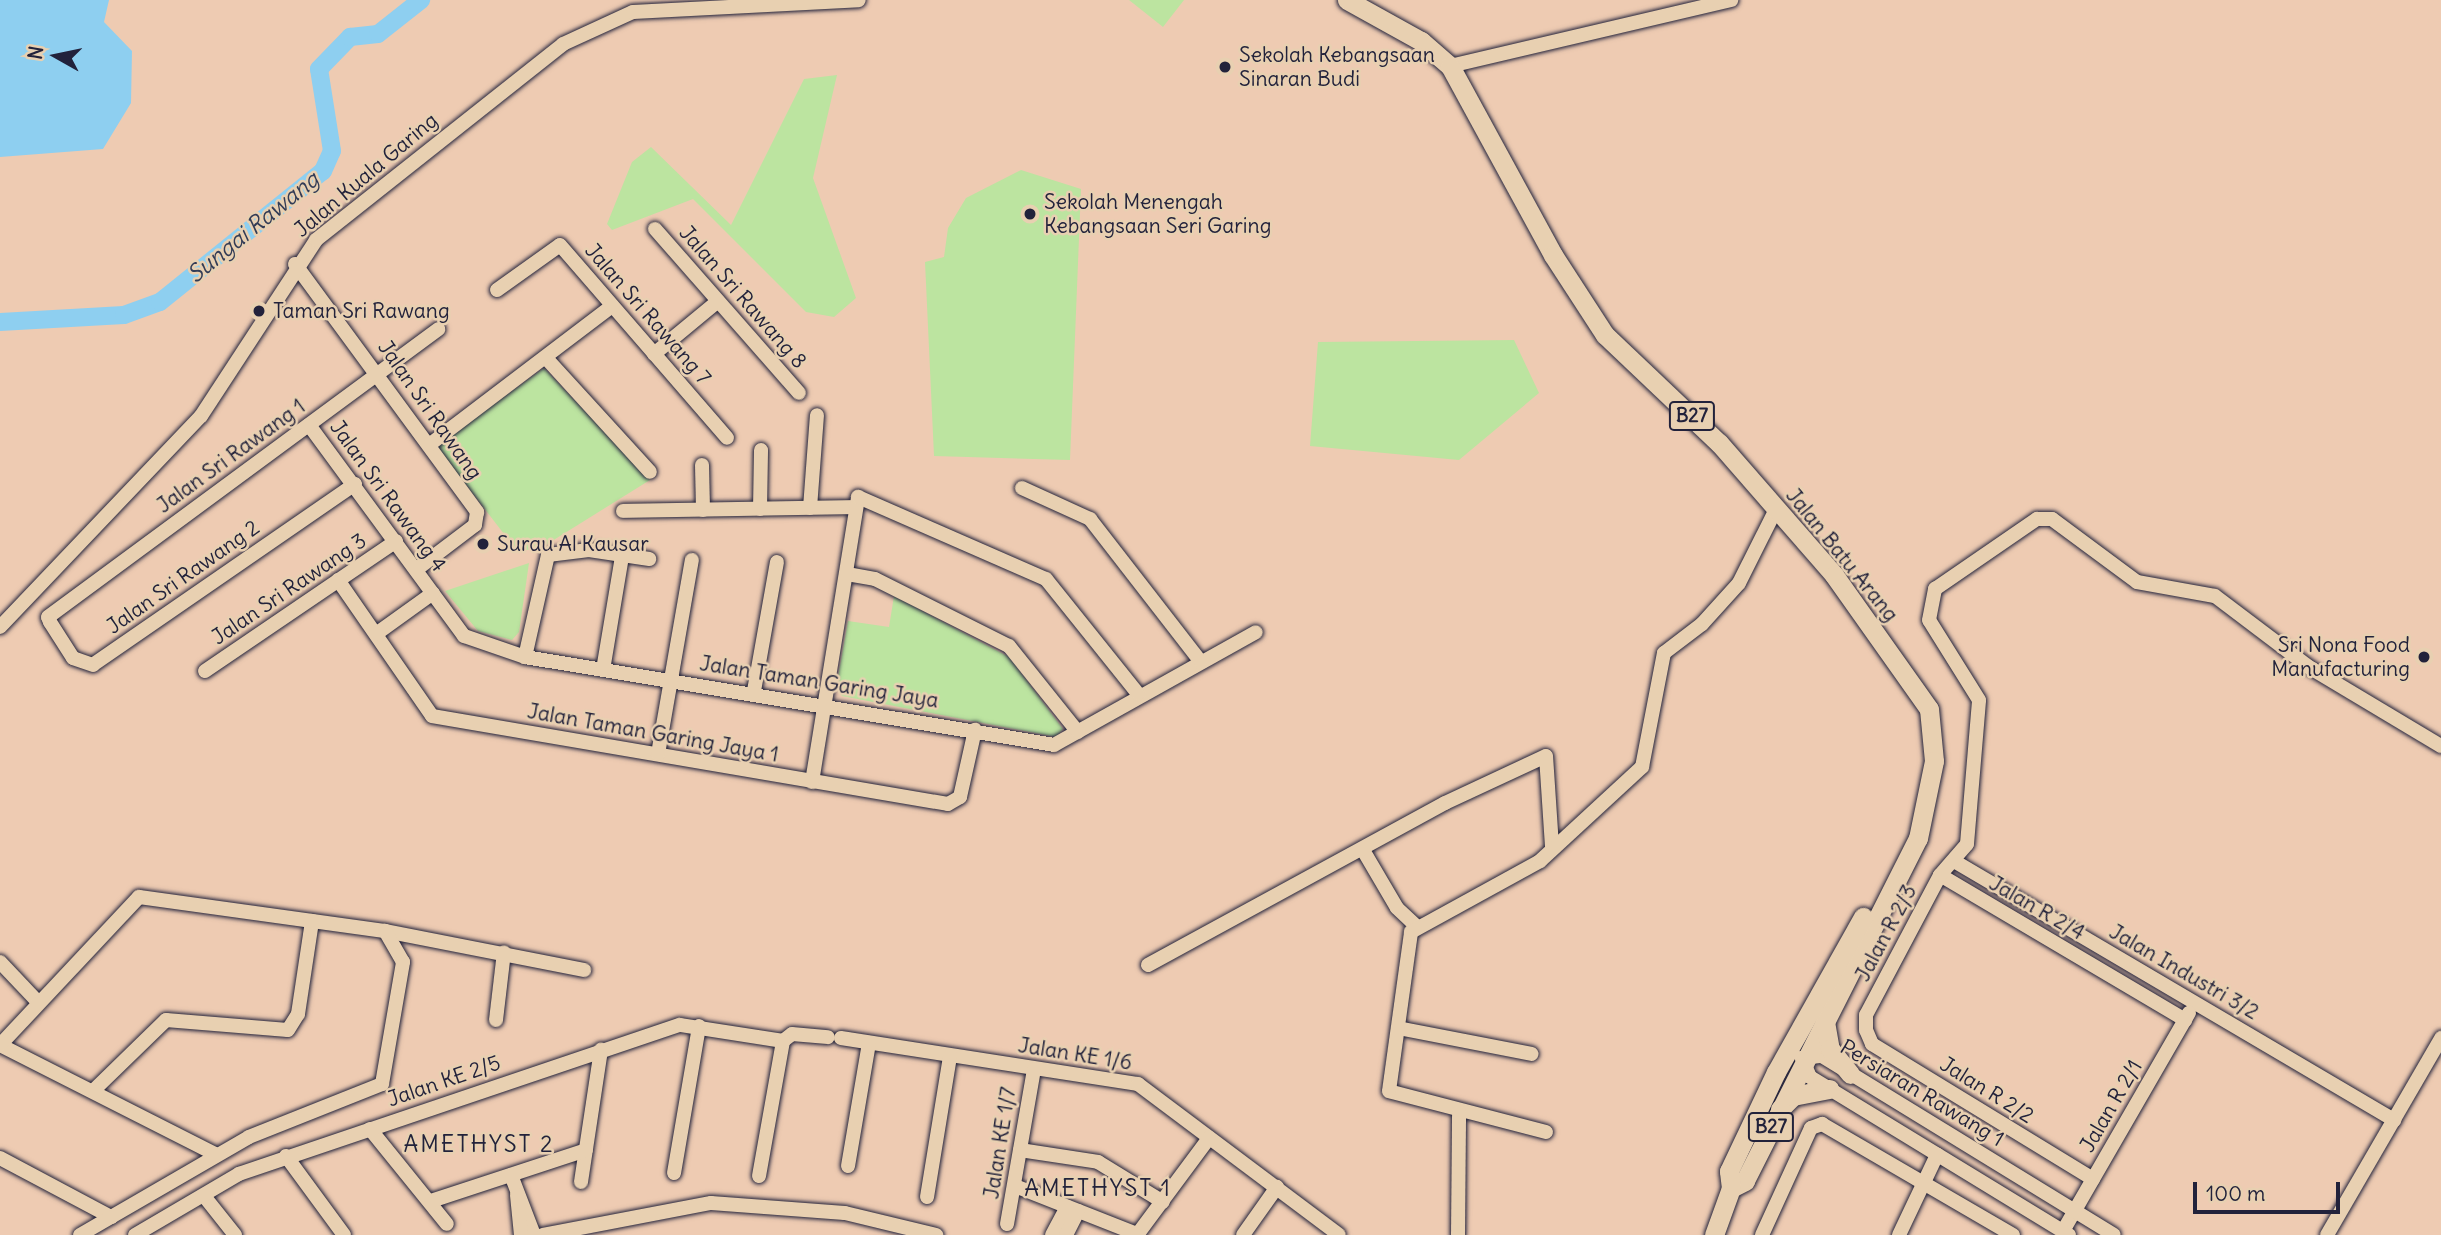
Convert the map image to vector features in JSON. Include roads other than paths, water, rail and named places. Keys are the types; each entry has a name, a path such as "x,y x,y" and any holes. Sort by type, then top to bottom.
{"main road":[{"name":"Jalan Batu Arang","path":"1347,0 1421,41 1450,66 1553,255 1605,335 1710,434 1834,575 1928,709 1931,775 1919,838 1802,1058 1745,1181 1731,1188 1714,1235"},
{"path":"1731,1188 1728,1171 1839,951 1897,876"},
{"path":"1824,1016 1830,1049 1850,1073"},
{"path":"1776,1072 1802,1058 1798,1030"},
{"path":"1779,1110 1793,1097 1829,1089"}],"street":[{"name":"Jalan Kuala Garing","path":"0,627 201,416 295,264 360,201 583,30 633,12 859,0"},
{"path":"1450,66 1731,0"},
{"name":"Jalan Sri Rawang 8","path":"655,229 799,393"},
{"name":"Jalan Sri Rawang 7","path":"496,290 560,246 727,439"},
{"name":"Jalan Sri Rawang","path":"295,264 379,373 478,519 417,569"},
{"path":"654,354 719,301"},
{"path":"429,445 612,306"},
{"name":"Jalan Sri Rawang 1","path":"48,617 438,329"},
{"path":"546,358 650,472"},
{"path":"810,508 817,415"},
{"name":"Jalan Sri Rawang 4","path":"309,425 433,593"},
{"path":"760,509 761,450"},
{"path":"702,465 703,510"},
{"name":"Jalan Sri Rawang 2","path":"48,617 73,658 93,665 355,484"},
{"path":"1022,488 1090,520 1200,661"},
{"path":"812,782 848,574 852,508 858,497 868,499 1046,579 1138,694"},
{"path":"623,511 852,508"},
{"path":"1415,925 1540,861 1552,847 1643,767 1664,653 1702,624 1739,583 1776,509"},
{"name":"Jalan R 2/3","path":"1866,1030 1866,1015 1940,875 1967,844 1979,700 1929,620 1930,603 1936,589 2037,519 2066,525 2137,582 2214,596 2309,667 2441,746"},
{"name":"Jalan Sri Rawang 3","path":"205,671 396,541"},
{"path":"525,657 544,560 572,549 649,559"},
{"path":"603,670 622,556"},
{"path":"658,754 674,680 692,560"},
{"path":"754,691 778,562"},
{"path":"848,574 875,579 1009,646 1078,732"},
{"name":"Jalan Taman Garing Jaya 1","path":"338,580 432,716 812,782 956,803 975,730"},
{"path":"376,634 433,593"},
{"name":"Jalan Taman Garing Jaya","path":"433,593 470,640 525,657 754,691 1054,745 1138,694 1200,661 1211,661 1256,632"},
{"path":"1148,965 1546,756 1552,847"},
{"path":"1363,850 1397,908 1415,925"},
{"name":"Jalan Industri 3/2","path":"1954,860 2394,1119"},
{"name":"Jalan R 2/4","path":"1940,875 2186,1020"},
{"path":"215,1154 0,1045 139,897 386,931 504,952 584,970"},
{"path":"93,1091 166,1020 288,1030 298,1014 312,921"},
{"path":"1415,925 1389,1091 1459,1114 1546,1132"},
{"path":"80,1235 215,1154 382,1084 403,962 386,931"},
{"path":"496,1020 504,952"},
{"path":"0,962 38,1002"},
{"name":"Jalan R 2/1","path":"2066,1233 2075,1210 2195,1003"},
{"name":"Jalan KE 2/5","path":"135,1235 204,1196 286,1156 601,1049 680,1025 783,1041"},
{"path":"674,1173 699,1026"},
{"path":"1398,1028 1532,1055"},
{"name":"Jalan R 2/2","path":"1866,1030 1872,1044 2092,1180"},
{"name":"Jalan KE 1/6","path":"783,1041 792,1034 834,1038 1138,1084 1339,1235"},
{"path":"2326,1235 2441,1038"},
{"path":"758,1176 783,1041"},
{"path":"848,1166 869,1043"},
{"path":"581,1182 601,1049"},
{"path":"927,1197 950,1056"},
{"name":"Persiaran Rawang 1","path":"1802,1058 1822,1056 2115,1235"},
{"path":"1802,1058 1810,1077 2066,1233"},
{"name":"Jalan KE 1/7","path":"1007,1224 1034,1069"},
{"path":"1458,1235 1459,1114"},
{"path":"1762,1235 1811,1128 1822,1124 2013,1235"},
{"path":"370,1129 447,1224"},
{"path":"1015,1186 1137,1235 1209,1138"},
{"path":"431,1201 586,1150"},
{"path":"1020,1150 1098,1162 1163,1202"},
{"path":"1899,1235 1921,1181 1937,1155"},
{"path":"286,1156 344,1235"},
{"path":"0,1158 111,1217"},
{"path":"510,1175 534,1235"},
{"path":"1243,1235 1277,1187"},
{"path":"517,1195 521,1235"},
{"path":"204,1196 235,1235"},
{"path":"543,1235 710,1203 845,1213 936,1235"},
{"path":"1052,1235 1073,1209"},
{"path":"1066,1235 1073,1209"}],"water":[{"path":"0,0 109,0 104,22 132,51 131,103 103,149 0,157"}],"waterway":[{"name":"Sungai Rawang","path":"0,322 124,315 160,302 323,171 332,151 319,69 350,37 378,34 421,0"}],"place":[{"name":"Sekolah Kebangsaan Sinaran Budi","path":"1225,67"},
{"name":"Sekolah Menengah Kebangsaan Seri Garing","path":"1030,214"},
{"name":"Taman Sri Rawang","path":"259,311"},
{"name":"Surau Al Kausar","path":"483,544"},
{"name":"Sri Nona Food Manufacturing","path":"2424,657"}],"district":[{"name":"AMETHYST 2","path":"479,1144"},
{"name":"AMETHYST 1","path":"1098,1188"}]}
